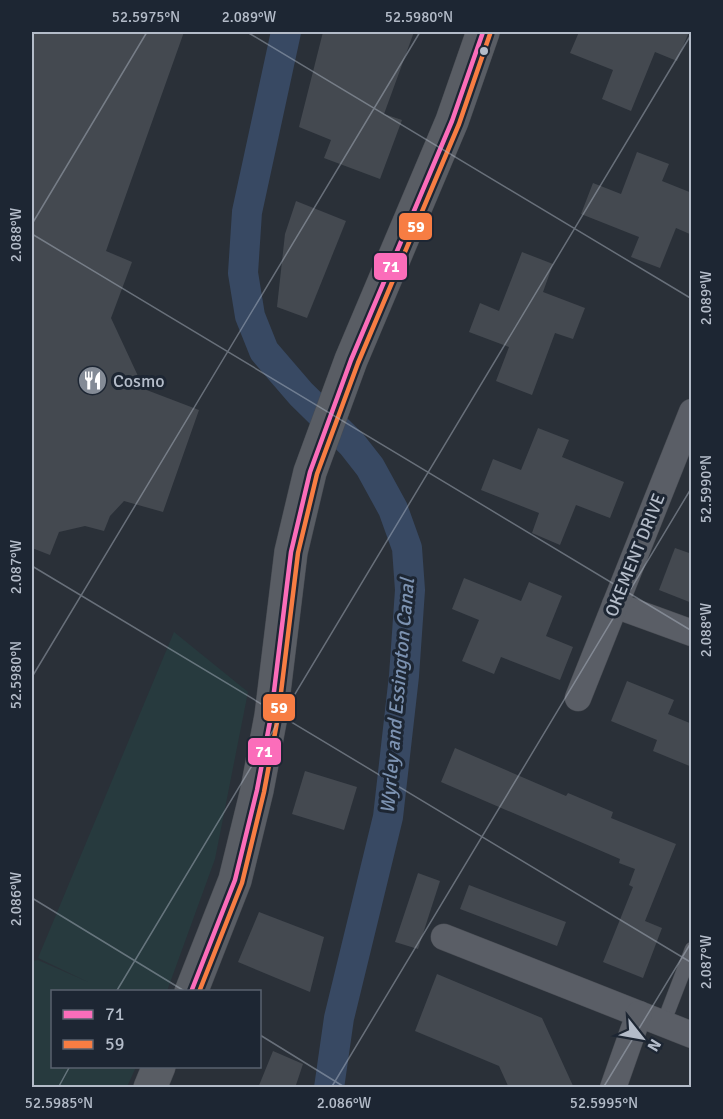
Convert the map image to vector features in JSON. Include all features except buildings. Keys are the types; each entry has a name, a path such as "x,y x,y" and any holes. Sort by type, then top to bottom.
{"street":[{"path":"192,990 235,880 257,790 279,657 291,552 310,472 351,360 452,121 483,32"},
{"name":"OKEMENT DRIVE","path":"578,698 692,412"},
{"path":"615,604 692,633"},
{"path":"444,937 692,1035"},
{"path":"613,1088 639,1014"},
{"path":"150,1088 158,1068"}],"lane":[{"path":"663,1024 692,949"}],"green space":[{"path":"174,632 248,692 215,859 167,990 51,990 51,1068 136,1068 127,1087 32,1087 32,961 38,960 88,982 38,958"}],"waterway":[{"name":"Wyrley and Essington Canal","path":"286,32 247,212 243,273 250,316 264,351 301,394 352,444 370,467 393,509 407,548 410,590 404,676 388,817 339,1018 329,1088"}],"transit line":[{"name":"71","path":"192,990 235,880 257,790 271,716 291,552 310,472 351,360 452,121 483,32"},
{"name":"59","path":"200,990 242,883 264,792 278,717 298,553 317,474 358,363 459,124 490,34"}],"place":[{"name":"Cosmo","path":"92,381"}]}
